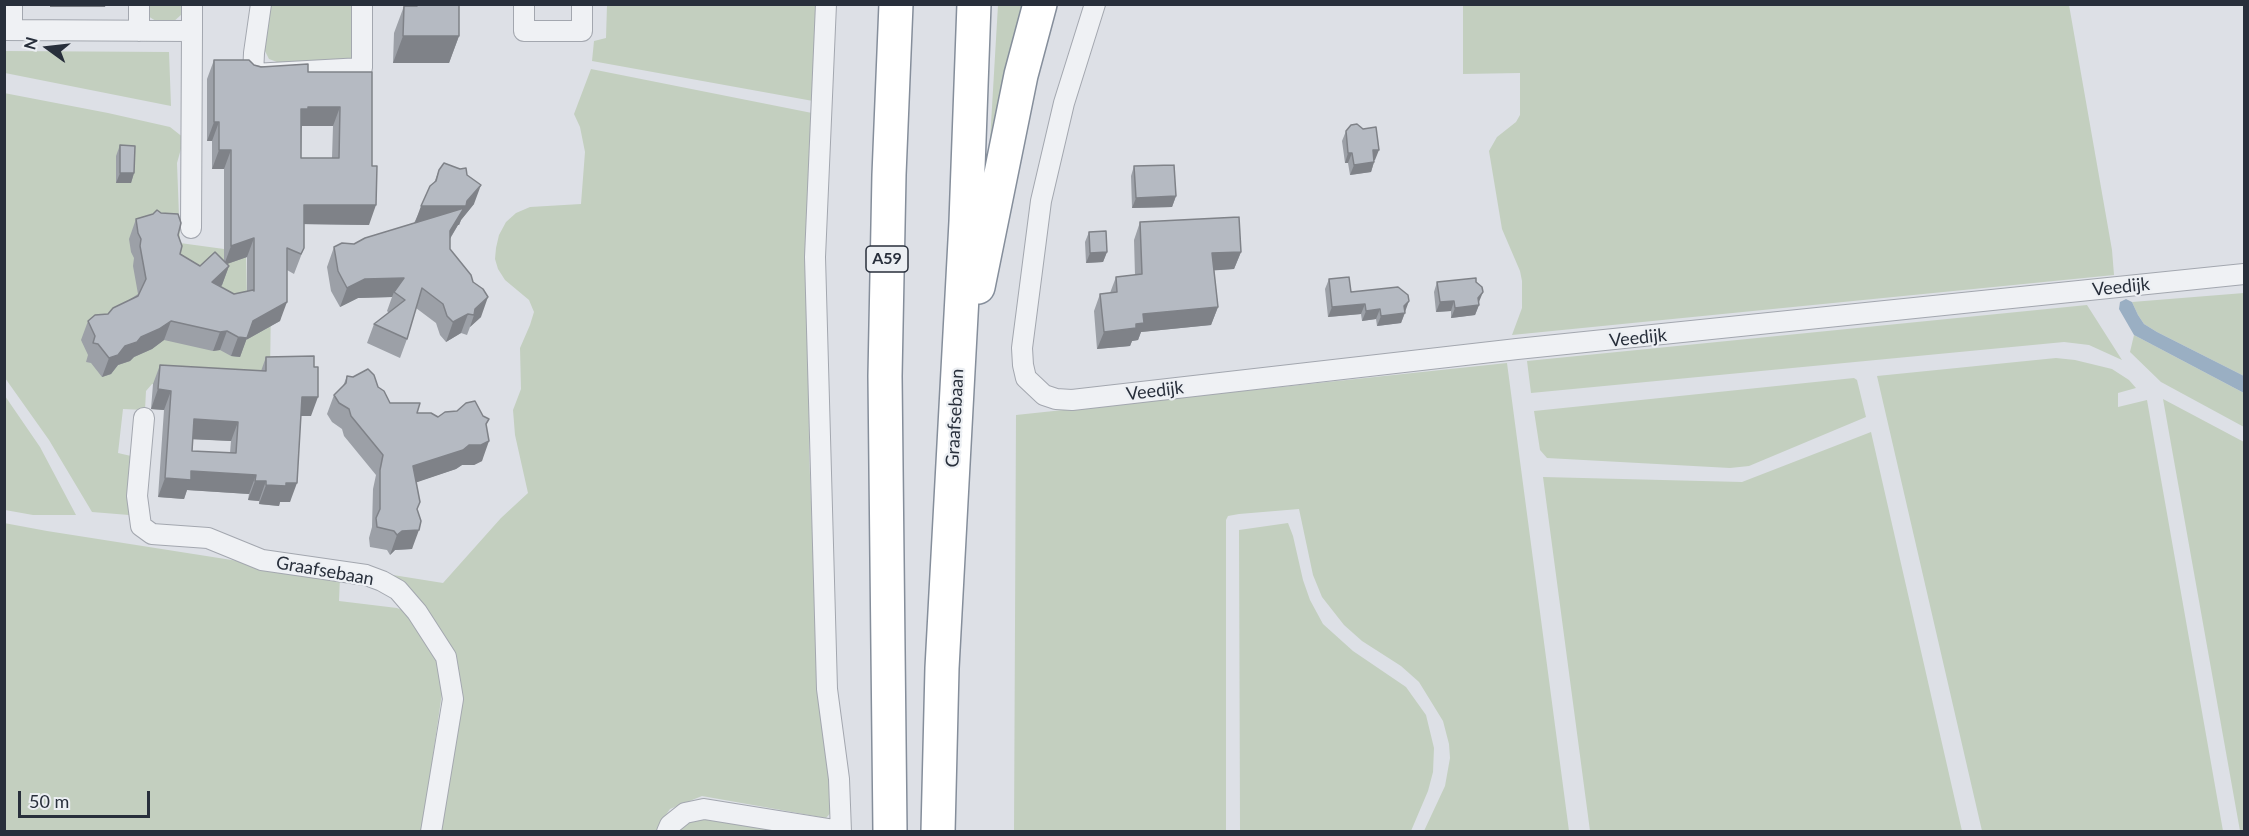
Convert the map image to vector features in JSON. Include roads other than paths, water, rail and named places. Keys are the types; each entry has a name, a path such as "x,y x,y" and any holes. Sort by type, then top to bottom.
{"highway":[{"name":"A59","path":"890,831 885,376 889,175 896,4"},
{"name":"Graafsebaan","path":"938,831 942,668 966,222 974,4"},
{"path":"957,380 985,257 1021,75 1040,4"}],"street":[{"path":"12,4 8,30 192,31"},
{"path":"139,4 139,31"},
{"path":"191,228 192,4"},
{"path":"261,4 253,74 362,68 362,4"},
{"path":"524,4 524,31 582,31 582,4"},
{"path":"667,831 670,825 685,813 704,809 841,831 840,779 827,689 816,269 826,4"},
{"name":"Veedijk","path":"1095,4 1064,103 1041,201 1022,348 1026,378 1035,388 1050,397 1072,400 1506,350 2244,274"},
{"name":"Graafsebaan","path":"144,418 137,496 141,526 152,534 208,538 262,560 366,575 382,580 398,590 417,612 446,657 453,699 431,831"}],"water":[{"path":"2126,299 2132,302 2144,324 2244,376 2244,393 2134,335 2119,309 2120,302"}]}
